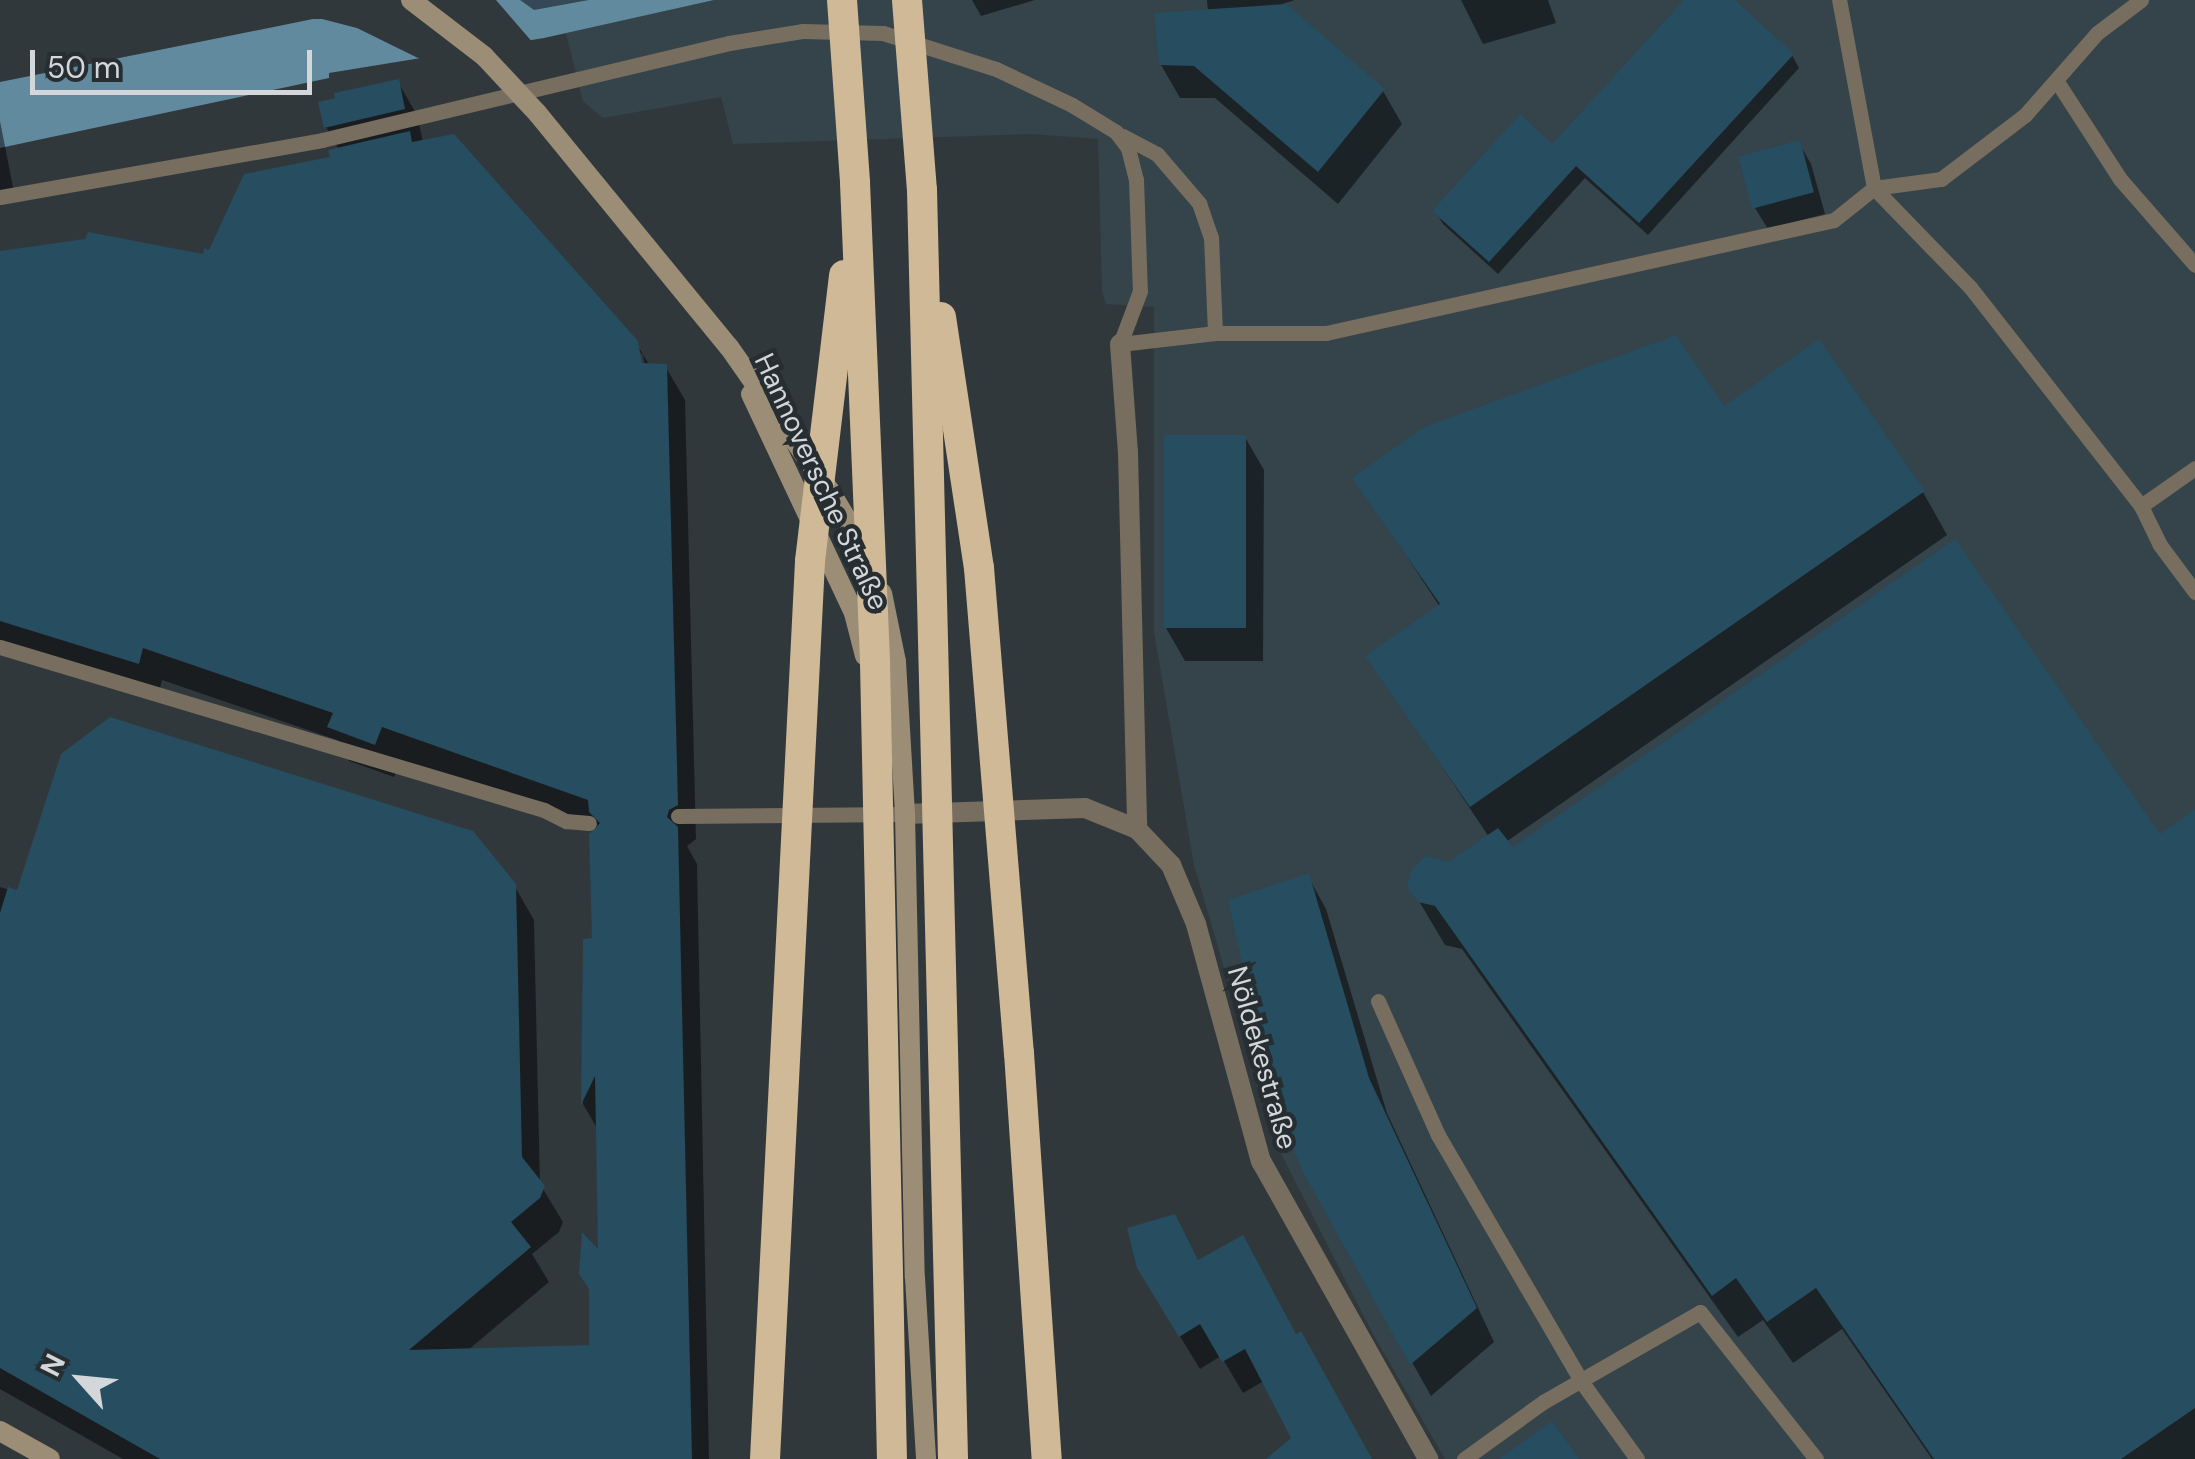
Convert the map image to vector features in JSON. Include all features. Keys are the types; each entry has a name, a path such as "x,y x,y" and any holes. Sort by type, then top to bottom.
{"highway":[{"path":"842,0 855,182 875,663 889,1459"},
{"path":"907,0 922,190 953,1459"},
{"path":"765,1459 810,561 855,182"},
{"path":"922,190 979,568 1047,1459"}],"main road":[{"name":"Hannoversche Straße","path":"411,0 484,56 538,114 729,347 854,530 885,601 896,662 905,814 915,1278 926,1459"},
{"name":"Hannoversche Straße","path":"729,347 854,613 905,814"},
{"name":"Hannoversche Straße","path":"889,1459 915,1278"},
{"path":"0,1431 50,1459"}],"street":[{"path":"1120,344 1128,452 1137,829"},
{"name":"Nöldekestraße","path":"905,814 1085,808 1137,829 1172,865 1196,924 1261,1161 1428,1459"}],"lane":[{"path":"1839,0 1874,188 1970,287 2140,506 2160,545 2195,592"},
{"path":"1116,132 1128,148 1136,178 1140,291 1120,344 1216,333 1326,333 1834,220 1874,188 1942,179 2025,114 2097,33 2140,0"},
{"path":"0,197 322,140 730,43 802,31 883,33 1040,89 1156,154 1198,203 1212,238 1216,333"},
{"path":"2056,80 2120,179 2195,266"},
{"path":"2140,506 2195,468"},
{"path":"0,647 544,810 566,821 589,823"},
{"path":"678,816 905,814"},
{"path":"1378,1001 1438,1134 1581,1381 1638,1459"},
{"path":"1464,1459 1581,1381 1700,1312 1816,1459"}],"shaded area":[{"path":"714,0 2195,0 2195,1459 1445,1459 1373,1334 1275,1142 1194,865 1154,632 1154,307 1106,304 1102,291 1098,139 1031,134 733,144 721,97 603,118 583,101 566,33"}],"water":[{"path":"429,0 714,0 544,38 329,73 329,78 0,148 0,82 313,19"}],"pier":[{"path":"397,0 496,0 534,44 422,60 357,28 322,19 286,19"}],"building":[{"path":"1684,0 1735,0 1794,54 1639,223 1576,166 1489,262 1432,211 1520,114 1552,144"},
{"path":"1286,4 1385,89 1318,172 1194,66 1159,65 1154,13"},
{"path":"399,79 405,109 324,128 318,102 335,98 334,93"},
{"path":"410,131 412,142 454,134 638,341 642,363 667,364 678,805 669,810 667,817 678,827 692,1459 160,1459 0,1368 0,913 8,887 17,890 61,754 110,717 473,831 516,884 522,1157 545,1186 540,1198 511,1222 531,1247 409,1350 589,1345 589,1289 579,1274 582,1232 598,1249 595,1076 581,1105 583,939 592,938 589,834 600,823 589,812 588,800 382,727 375,745 327,727 333,713 143,648 139,664 0,621 0,251 85,239 88,232 203,254 204,248 209,250 244,174 330,157 328,150"},
{"path":"1800,140 1814,192 1752,209 1738,157"},
{"path":"1676,335 1724,406 1819,339 1925,491 1470,807 1365,656 1440,604 1352,478 1424,427"},
{"path":"1164,435 1246,435 1246,628 1164,628"},
{"path":"1955,539 2160,834 2195,809 2195,1408 2121,1459 1934,1459 1816,1288 1767,1322 1736,1278 1712,1296 1435,906 1418,902 1407,887 1411,871 1425,856 1448,862 1498,828 1513,847"},
{"path":"1309,873 1369,1078 1477,1308 1410,1365 1303,1172 1275,1108 1228,900"},
{"path":"1175,1214 1198,1260 1243,1235 1296,1334 1301,1331 1372,1459 1266,1459 1291,1438 1245,1349 1222,1362 1200,1324 1179,1337 1137,1268 1127,1228"},
{"path":"1552,1421 1579,1459 1499,1459"}]}
